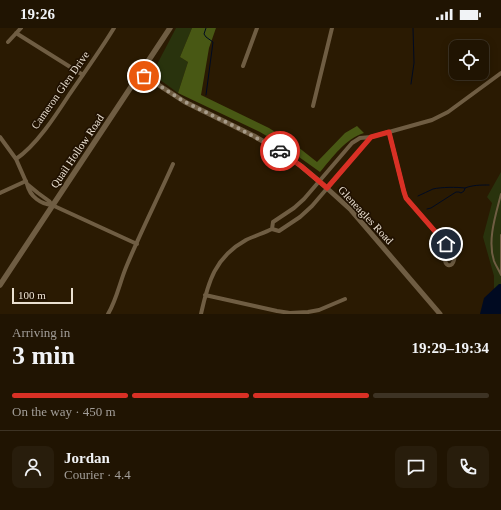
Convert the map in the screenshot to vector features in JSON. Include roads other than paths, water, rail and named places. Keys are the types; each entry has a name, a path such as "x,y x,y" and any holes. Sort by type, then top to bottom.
{"main road":[{"name":"Quail Hollow Road","path":"0,285 170,28"}],"street":[{"path":"8,42 21,28"},
{"name":"Cameron Glen Drive","path":"16,158 29,148 45,130 114,28"},
{"path":"243,66 257,28"},
{"path":"313,106 332,28"},
{"path":"16,34 83,75"},
{"name":"Gleneagles Road","path":"140,73 185,102 264,141 295,162 319,181 351,210 440,314"},
{"path":"272,229 273,222 294,208 304,199 352,144 360,138 371,137 425,123 442,116 501,73"},
{"path":"389,132 406,198 446,244 452,245 455,249 454,263 452,265 446,264 444,261 446,244"},
{"path":"0,137 16,158 27,183 52,205 137,244"},
{"path":"201,314 205,295 214,272 231,251 246,240 272,229 280,231 300,217 312,206 371,137"},
{"path":"108,314 114,304 124,273 173,164"},
{"path":"0,193 27,183"},
{"path":"205,295 277,313 308,312 326,308 345,299"}],"lane":[{"path":"501,194 494,222 492,243 494,261 501,275"},
{"path":"501,235 501,275"}],"water":[{"path":"499,284 501,284 501,314 480,314 484,298"}],"waterway":[{"path":"206,28 204,34 213,42 206,95"},
{"path":"411,84 414,63 413,28"},
{"path":"427,209 456,192 461,193 465,188 489,185"},
{"path":"418,196 436,188 465,188"}]}
